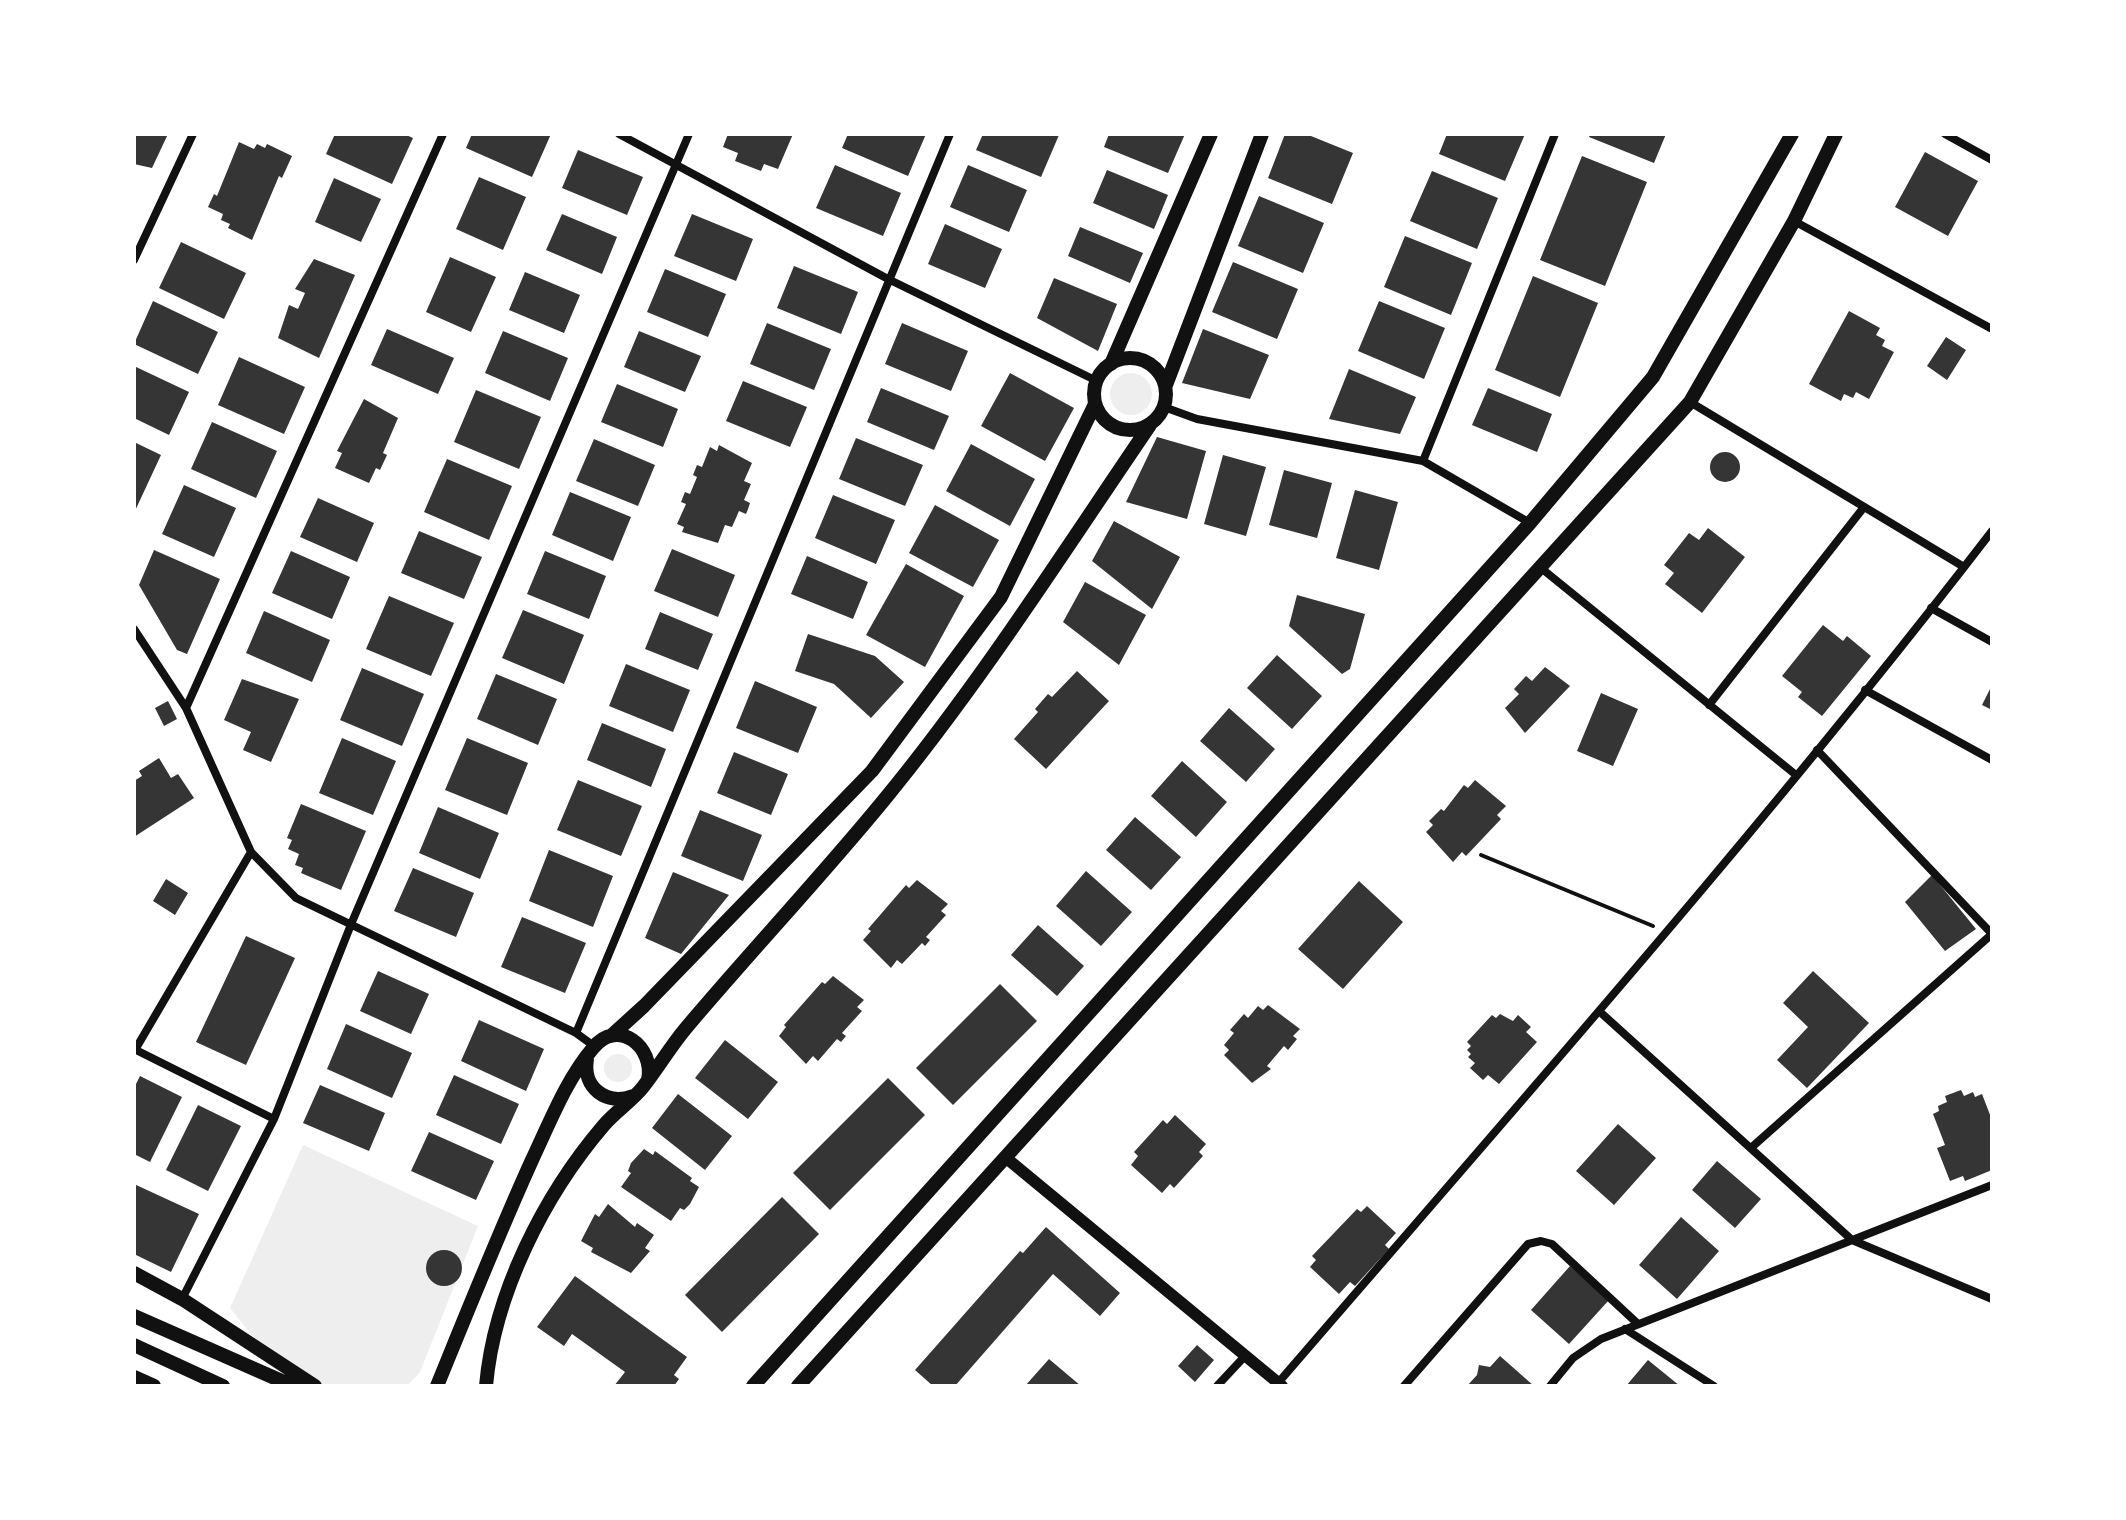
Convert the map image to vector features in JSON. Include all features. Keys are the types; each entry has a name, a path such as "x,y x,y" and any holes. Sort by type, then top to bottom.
{"main road":[{"path":"437,1386 497,1237 561,1096 591,1051 644,1006 872,771 1001,597 1095,404 1097,381 1111,364 1211,134"},
{"path":"486,1386 499,1317 537,1229 587,1148 604,1124 648,1080 683,1031 885,799 1020,616 1164,407 1166,385 1262,134"},
{"path":"753,1386 1530,523 1653,377 1792,134"},
{"path":"798,1386 1690,402 1794,221 1836,134"},
{"path":"1111,364 1132,358 1144,360 1161,375 1166,385"},
{"path":"1095,404 1100,414 1117,428 1128,431 1150,425"},
{"path":"611,1036 631,1038 639,1043 649,1060 648,1080"},
{"path":"591,1051 586,1075 597,1092 615,1100 634,1095"},
{"path":"134,1273 182,1299 315,1386"},
{"path":"134,1316 293,1386"},
{"path":"134,1345 223,1386"},
{"path":"807,1386 816,1365"},
{"path":"134,1377 154,1386"}],"street":[{"path":"134,260 193,134"},
{"path":"186,708 443,134"},
{"path":"619,134 888,279 1097,381"},
{"path":"182,1299 274,1119 352,922 689,134"},
{"path":"576,1033 950,134"},
{"path":"1423,461 1555,134"},
{"path":"1945,134 1992,160"},
{"path":"1794,221 1992,329"},
{"path":"1690,402 1964,567"},
{"path":"1164,407 1197,419 1423,461 1530,523"},
{"path":"1709,705 1864,507"},
{"path":"1005,1157 1280,1384 1666,931 1817,750 1992,531"},
{"path":"1541,568 1796,775"},
{"path":"1931,608 1992,642"},
{"path":"134,629 186,708 251,852 296,898 352,922 576,1033 591,1051"},
{"path":"1865,690 1992,760"},
{"path":"1752,1147 1992,934 1817,750"},
{"path":"251,852 134,1050 274,1119"},
{"path":"1599,1011 1852,1240 1992,1299"},
{"path":"1550,1386 1587,1348 1625,1329 1992,1185"},
{"path":"1404,1386 1528,1244 1534,1242 1548,1242 1557,1248 1638,1324"},
{"path":"1625,1329 1714,1386"},
{"path":"1217,1386 1245,1356"}],"path":[{"path":"1481,855 1666,931"}],"shaded area":[{"path":"1131,373 1146,379 1152,394 1146,409 1131,415 1116,409 1110,394 1116,379"},
{"path":"618,1054 628,1058 632,1068 628,1078 618,1082 608,1078 604,1068 608,1058"},
{"path":"303,1145 478,1226 420,1372 407,1386 321,1386 255,1339 230,1308"}],"building":[{"path":"134,134 168,134 152,168 134,164"},
{"path":"335,134 404,134 413,138 392,184 326,154"},
{"path":"472,134 551,134 532,177 466,148"},
{"path":"728,134 793,134 778,169 764,164 761,171 735,161 738,153 723,147"},
{"path":"848,134 926,134 908,176 842,148"},
{"path":"983,134 1059,135 1041,177 976,150"},
{"path":"1109,134 1185,134 1168,173 1104,147"},
{"path":"1285,134 1306,134 1353,153 1332,204 1268,178"},
{"path":"1447,134 1525,134 1505,181 1439,154"},
{"path":"1590,134 1666,134 1654,163 1589,137"},
{"path":"239,142 254,149 257,144 265,148 267,144 292,156 282,178 279,176 252,240 228,228 230,224 221,220 223,214 208,207 214,194 217,196"},
{"path":"578,150 643,177 627,215 562,188"},
{"path":"1925,152 1978,181 1948,236 1895,207"},
{"path":"1582,156 1647,182 1605,286 1540,260"},
{"path":"835,165 901,193 883,236 816,208"},
{"path":"968,165 1027,190 1009,232 950,207"},
{"path":"1107,170 1168,195 1154,229 1093,203"},
{"path":"1432,171 1498,198 1477,249 1410,221"},
{"path":"479,177 526,197 503,250 456,229"},
{"path":"334,178 381,199 361,242 315,222"},
{"path":"1259,196 1324,223 1303,273 1238,246"},
{"path":"562,214 617,237 602,274 546,250"},
{"path":"692,214 753,239 736,281 674,256"},
{"path":"945,224 1002,249 985,288 928,264"},
{"path":"1080,227 1143,253 1130,283 1068,256"},
{"path":"1405,236 1472,263 1451,315 1384,287"},
{"path":"181,242 246,273 224,319 159,288"},
{"path":"450,257 496,277 471,332 426,312"},
{"path":"314,259 355,275 319,358 278,338 289,305 298,309 305,293 295,289"},
{"path":"1233,262 1298,289 1277,339 1212,312"},
{"path":"794,266 858,292 841,334 777,308"},
{"path":"665,269 726,294 708,337 647,312"},
{"path":"525,272 580,295 564,333 509,310"},
{"path":"1533,276 1598,303 1560,397 1495,370"},
{"path":"1054,278 1117,304 1098,351 1037,318"},
{"path":"153,301 218,332 198,374 134,344"},
{"path":"1379,301 1445,328 1424,379 1358,351"},
{"path":"1849,311 1880,328 1876,335 1885,340 1882,346 1894,352 1869,399 1856,392 1853,398 1844,394 1841,401 1809,384"},
{"path":"767,323 831,349 814,390 750,364"},
{"path":"902,323 968,351 951,391 885,364"},
{"path":"387,329 454,358 438,394 371,365"},
{"path":"1203,329 1269,355 1250,399 1182,383"},
{"path":"503,331 568,358 550,401 485,373"},
{"path":"639,331 701,356 685,392 624,367"},
{"path":"1946,337 1966,350 1947,380 1927,366"},
{"path":"239,357 305,387 284,434 218,405"},
{"path":"134,366 189,392 169,435 134,418"},
{"path":"1349,369 1416,397 1400,434 1329,419"},
{"path":"1010,373 1074,408 1045,461 981,426"},
{"path":"743,381 807,407 790,447 726,421"},
{"path":"617,384 678,409 663,447 601,422"},
{"path":"881,388 949,416 934,450 867,422"},
{"path":"1488,388 1552,414 1537,452 1472,425"},
{"path":"476,390 541,417 519,469 454,442"},
{"path":"364,399 398,418 383,453 387,455 369,483 335,468 342,453 337,451"},
{"path":"212,422 277,451 256,498 191,469"},
{"path":"1157,437 1206,451 1187,519 1126,502"},
{"path":"856,438 923,465 905,506 839,479"},
{"path":"594,439 655,465 638,506 576,481"},
{"path":"134,442 161,455 134,513"},
{"path":"971,444 1035,479 1010,526 946,491"},
{"path":"719,445 752,463 744,481 751,484 744,500 750,503 746,514 739,511 732,527 725,525 718,543 682,532 684,527 677,524 686,504 681,502 685,492 690,494 697,477 693,475 697,465 702,467 710,447 717,451"},
{"path":"1725,452 1736,456 1740,467 1736,478 1725,482 1714,478 1710,467 1714,456"},
{"path":"1223,455 1266,467 1246,536 1204,524"},
{"path":"447,459 512,486 489,540 424,512"},
{"path":"1284,470 1332,483 1317,538 1269,525"},
{"path":"184,485 236,508 214,557 162,534"},
{"path":"1355,490 1398,502 1379,570 1336,558"},
{"path":"570,492 631,517 613,561 552,535"},
{"path":"833,495 895,520 876,564 815,538"},
{"path":"318,498 374,523 357,562 300,537"},
{"path":"935,505 999,540 973,587 909,553"},
{"path":"1114,521 1180,557 1152,609 1092,561"},
{"path":"1708,528 1745,557 1702,613 1665,584 1674,573 1664,565 1689,533 1699,540"},
{"path":"419,531 482,557 464,599 401,573"},
{"path":"672,549 735,575 718,617 654,591"},
{"path":"154,550 220,579 187,654 177,650 139,585"},
{"path":"291,551 350,577 332,619 272,593"},
{"path":"545,551 606,576 589,619 527,594"},
{"path":"807,556 868,582 853,619 791,594"},
{"path":"906,564 964,596 925,667 866,635"},
{"path":"1085,582 1146,615 1119,665 1063,622"},
{"path":"1297,595 1365,614 1350,669 1342,674 1289,626"},
{"path":"389,596 454,623 431,676 366,649"},
{"path":"523,610 584,635 564,684 502,658"},
{"path":"264,611 330,640 312,682 246,653"},
{"path":"660,612 713,634 698,670 645,649"},
{"path":"1823,625 1843,641 1847,636 1871,656 1822,716 1798,697 1802,692 1782,676"},
{"path":"808,634 875,656 904,682 871,718 834,684 795,671"},
{"path":"1277,655 1322,696 1292,729 1247,688"},
{"path":"626,664 690,690 673,732 609,706"},
{"path":"1545,667 1570,686 1525,733 1505,708 1519,694 1514,689 1526,676 1532,681"},
{"path":"362,668 424,694 402,746 340,720"},
{"path":"1077,671 1109,701 1046,769 1014,739 1038,712 1035,709 1048,694 1052,697"},
{"path":"496,674 557,699 538,745 477,719"},
{"path":"242,679 299,699 271,762 243,750 251,732 224,720"},
{"path":"755,681 817,707 798,753 736,728"},
{"path":"1992,685 1992,710 1982,705"},
{"path":"1601,693 1638,709 1613,766 1577,751"},
{"path":"168,701 177,719 164,726 155,708"},
{"path":"1229,708 1275,749 1246,782 1200,741"},
{"path":"602,723 666,749 651,787 587,760"},
{"path":"342,738 396,761 373,815 319,793"},
{"path":"467,738 528,763 507,815 445,790"},
{"path":"734,752 788,774 771,815 717,793"},
{"path":"159,758 171,778 178,774 194,798 134,837 134,781 142,776 139,771"},
{"path":"1182,761 1227,802 1196,837 1151,796"},
{"path":"578,780 642,806 621,856 557,830"},
{"path":"1475,780 1506,806 1497,815 1501,819 1466,856 1462,852 1453,862 1426,832 1433,825 1429,821 1441,809 1444,811 1464,785 1468,788"},
{"path":"301,804 366,831 341,890 301,873 303,868 295,865 299,854 288,849 292,840 287,838"},
{"path":"438,807 499,833 480,879 419,853"},
{"path":"700,810 762,835 743,881 681,856"},
{"path":"1135,817 1181,857 1151,890 1106,850"},
{"path":"549,850 613,876 593,927 529,901"},
{"path":"413,868 474,893 456,937 394,911"},
{"path":"1086,871 1132,912 1101,946 1056,906"},
{"path":"673,872 729,895 681,954 645,938"},
{"path":"1932,875 1976,929 1945,951 1905,902"},
{"path":"166,879 188,893 175,915 153,901"},
{"path":"917,880 948,904 941,911 946,915 926,937 930,940 925,946 922,943 902,964 897,960 891,968 863,940 871,931 868,929 906,885 909,888"},
{"path":"1359,881 1403,922 1343,989 1298,949"},
{"path":"522,917 586,943 565,993 501,967"},
{"path":"1038,925 1084,966 1057,996 1011,955"},
{"path":"246,936 295,958 246,1065 196,1042"},
{"path":"378,971 429,994 411,1034 360,1011"},
{"path":"1813,971 1869,1023 1807,1088 1777,1060 1808,1027 1783,1003"},
{"path":"833,976 864,1000 857,1007 862,1011 842,1033 846,1036 841,1042 837,1039 818,1061 813,1056 806,1064 779,1036 786,1027 784,1025 822,982 825,984"},
{"path":"1000,984 1037,1021 953,1105 916,1068"},
{"path":"1268,1005 1300,1029 1293,1036 1297,1039 1288,1050 1284,1046 1267,1066 1271,1069 1252,1083 1224,1055 1229,1050 1224,1045 1234,1033 1230,1030 1244,1014 1248,1018 1258,1006 1263,1010"},
{"path":"1500,1014 1513,1021 1518,1015 1531,1027 1526,1032 1537,1042 1499,1084 1488,1075 1483,1080 1470,1068 1475,1063 1468,1057 1471,1054 1467,1050 1471,1046 1467,1042 1492,1015 1496,1018"},
{"path":"479,1020 544,1049 526,1091 461,1061"},
{"path":"346,1024 412,1053 392,1098 327,1069"},
{"path":"725,1040 778,1082 748,1119 695,1078"},
{"path":"454,1075 519,1104 501,1144 436,1115"},
{"path":"140,1076 182,1097 150,1162 134,1154 134,1088"},
{"path":"888,1078 925,1115 830,1210 793,1173"},
{"path":"320,1085 385,1113 369,1151 303,1123"},
{"path":"1961,1090 1964,1096 1973,1092 1975,1097 1982,1094 1992,1120 1992,1170 1965,1181 1963,1176 1950,1181 1937,1148 1945,1145 1933,1114 1939,1111 1938,1106 1947,1102 1945,1096"},
{"path":"678,1094 732,1136 705,1170 652,1128"},
{"path":"198,1105 241,1126 208,1191 166,1170"},
{"path":"1175,1115 1206,1144 1199,1152 1203,1156 1174,1188 1170,1184 1162,1193 1131,1165 1138,1156 1134,1152 1163,1120 1167,1124"},
{"path":"1618,1124 1656,1158 1614,1205 1576,1171"},
{"path":"429,1132 494,1161 476,1200 411,1171"},
{"path":"644,1149 653,1155 655,1151 692,1178 690,1181 699,1187 690,1204 684,1210 680,1208 671,1221 621,1187 631,1173 628,1171 631,1163"},
{"path":"1717,1161 1761,1199 1735,1228 1692,1190"},
{"path":"134,1184 199,1214 171,1272 134,1254"},
{"path":"782,1197 819,1234 722,1332 685,1295"},
{"path":"608,1204 635,1227 637,1223 654,1235 645,1248 650,1251 631,1273 591,1252 593,1248 581,1241 595,1214 599,1217"},
{"path":"1367,1206 1396,1233 1385,1245 1389,1249 1355,1286 1350,1282 1339,1294 1310,1267 1316,1260 1312,1256 1357,1209 1361,1212"},
{"path":"1681,1217 1719,1251 1677,1299 1639,1265"},
{"path":"1046,1227 1120,1293 1100,1316 1053,1274 955,1386 933,1386 915,1370 1020,1251 1023,1253"},
{"path":"444,1250 456,1256 462,1268 456,1280 444,1286 432,1280 426,1268 432,1256"},
{"path":"1570,1266 1609,1300 1569,1344 1531,1310"},
{"path":"575,1276 687,1357 674,1375 679,1379 674,1386 614,1386 625,1372 572,1334 564,1346 537,1327"},
{"path":"1197,1345 1214,1360 1195,1382 1178,1366"},
{"path":"1500,1356 1534,1386 1467,1386 1477,1375 1479,1365 1490,1367"},
{"path":"1049,1359 1081,1386 1025,1386"},
{"path":"1648,1360 1680,1386 1626,1386"}]}
